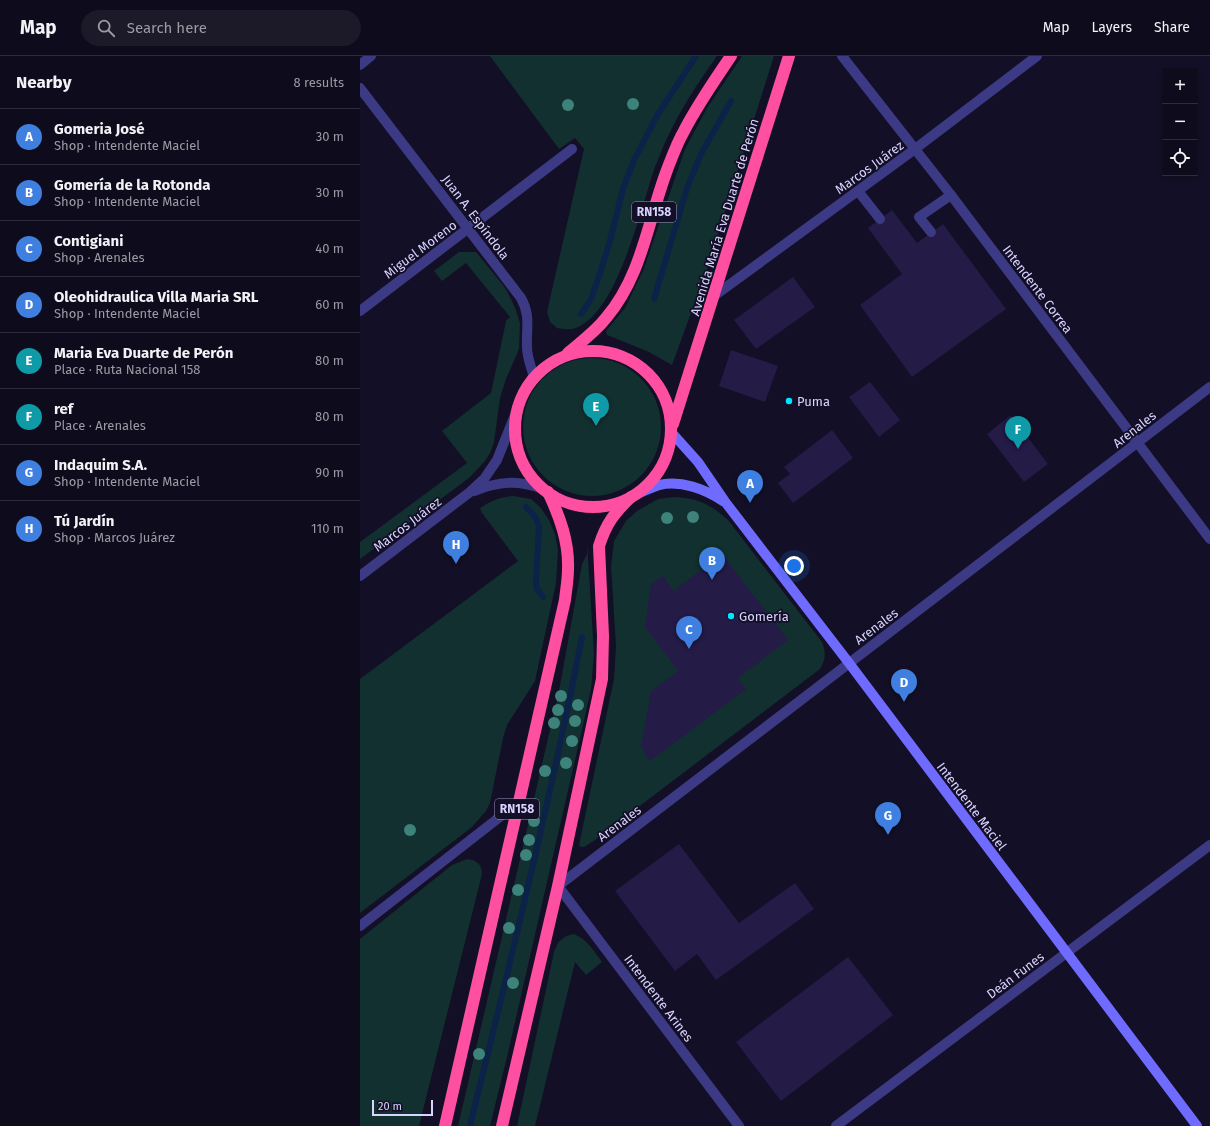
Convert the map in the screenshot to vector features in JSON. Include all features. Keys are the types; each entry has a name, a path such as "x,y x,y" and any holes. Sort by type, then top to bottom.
{"highway":[{"name":"RN158","path":"445,1126 565,600 568,570 566,538 560,519 545,490 526,470 517,447 515,422 517,410 526,387 542,369 564,356 582,342 607,318 632,277 642,252 667,171 683,132 697,108 732,56"},
{"name":"Avenida María Eva Duarte de Perón","path":"672,430 684,387 789,56"},
{"name":"RN158","path":"502,1126 558,886 602,679 603,636 599,546 609,521 633,496 647,486 665,462 670,448 672,430 670,413 660,388 652,376 636,363 618,354 604,351 584,351 564,356"},
{"name":"RN158","path":"545,490 570,504 595,507 608,506 633,496"}],"main road":[{"name":"Intendente Maciel","path":"672,430 698,462 726,503 849,663 1197,1126"},
{"name":"Intendente Maciel","path":"633,496 660,485 682,484 706,491 726,503"}],"street":[{"path":"360,65 371,56"},
{"name":"Intendente Correa","path":"842,56 951,195 1210,539"},
{"name":"Marcos Juárez","path":"714,296 915,150 1037,56"},
{"name":"Juan A. Espíndola","path":"360,88 521,298 526,307 528,325 528,356 534,378"},
{"name":"Miguel Moreno","path":"360,312 572,149"},
{"path":"858,192 880,219"},
{"path":"931,232 919,217 951,195"},
{"name":"Arenales","path":"558,886 1210,387"},
{"name":"Marcos Juárez","path":"360,576 470,492 484,479 496,460 517,410"},
{"name":"Marcos Juárez","path":"470,492 488,485 520,482 545,490"},
{"path":"360,926 519,802"},
{"name":"Deán Funes","path":"836,1126 1210,845"},
{"name":"Intendente Arines","path":"558,886 739,1126"}],"green space":[{"path":"490,56 717,56 688,99 664,145 655,167 635,231 616,281 604,302 591,318 576,328 557,328 550,322 547,312 584,149 575,138 559,149"},
{"path":"742,56 774,56 706,272 672,365 649,352 607,335 606,331 625,308 643,271 685,149 707,108"},
{"path":"459,252 476,252 508,293 520,323 519,349 506,379 500,398 494,442 485,461 469,478 360,559 360,542 467,463 442,431 491,393 506,321 510,317 466,263 442,281 434,271"},
{"path":"585,358 599,358 625,366 641,378 653,394 656,401 660,414 660,440 656,453 653,460 641,476 625,488 618,491 599,496 585,496 559,488 543,476 531,460 528,453 523,434 523,420 531,394 543,378 559,366 566,363"},
{"path":"513,496 531,499 541,508 549,520 555,534 558,550 556,583 535,681 507,725 490,803 486,811 472,827 360,913 360,679 518,561 482,513 480,508 488,503 504,497"},
{"path":"674,497 697,500 709,506 728,520 822,642 825,653 824,659 820,669 595,840 584,847 581,847 579,845 614,679 616,646 611,566 614,541 626,521 637,511 658,499"},
{"path":"587,542 594,654 591,689 586,712 490,1126 458,1126 559,691 582,564 587,554"},
{"path":"467,859 473,860 480,865 482,874 419,1126 360,1126 360,939 452,865"},
{"path":"574,934 586,942 602,962 586,975 575,962 535,1126 517,1126 554,952 561,940 566,936"}],"building":[{"path":"892,210 917,243 943,224 1006,309 912,377 860,305 902,274 868,228"},
{"path":"793,277 815,307 756,349 734,320"},
{"path":"731,350 778,366 765,402 719,386"},
{"path":"870,382 900,420 879,437 849,397"},
{"path":"1011,415 1048,464 1024,482 987,434"},
{"path":"832,430 853,458 793,503 778,483 790,474 784,467"},
{"path":"722,554 788,640 738,678 746,689 650,761 641,747 651,691 678,671 645,627 651,584 663,576 674,591"},
{"path":"679,844 739,923 795,883 814,909 716,980 697,954 675,971 615,891"},
{"path":"848,957 893,1015 781,1101 736,1042"}],"waterway":[{"path":"581,314 591,299 600,273 623,189 634,160 658,114 696,56"},
{"path":"654,299 688,185 702,152 731,101"},
{"path":"526,507 535,517 539,526 536,582 537,589 543,597"},
{"path":"470,1126 543,821 582,637"}],"place":[{"name":"Puma","path":"789,401"},
{"name":"Maria Eva Duarte de Perón","path":"596,426"},
{"name":"ref","path":"1018,449"},
{"name":"Gomeria José","path":"750,503"},
{"name":"Tú Jardín","path":"456,564"},
{"name":"Gomería de la Rotonda","path":"712,580"},
{"name":"Gomería","path":"731,616"},
{"name":"Contigiani","path":"689,649"},
{"name":"Oleohidraulica Villa Maria SRL","path":"904,702"},
{"name":"Indaquim S.A.","path":"888,835"}]}
